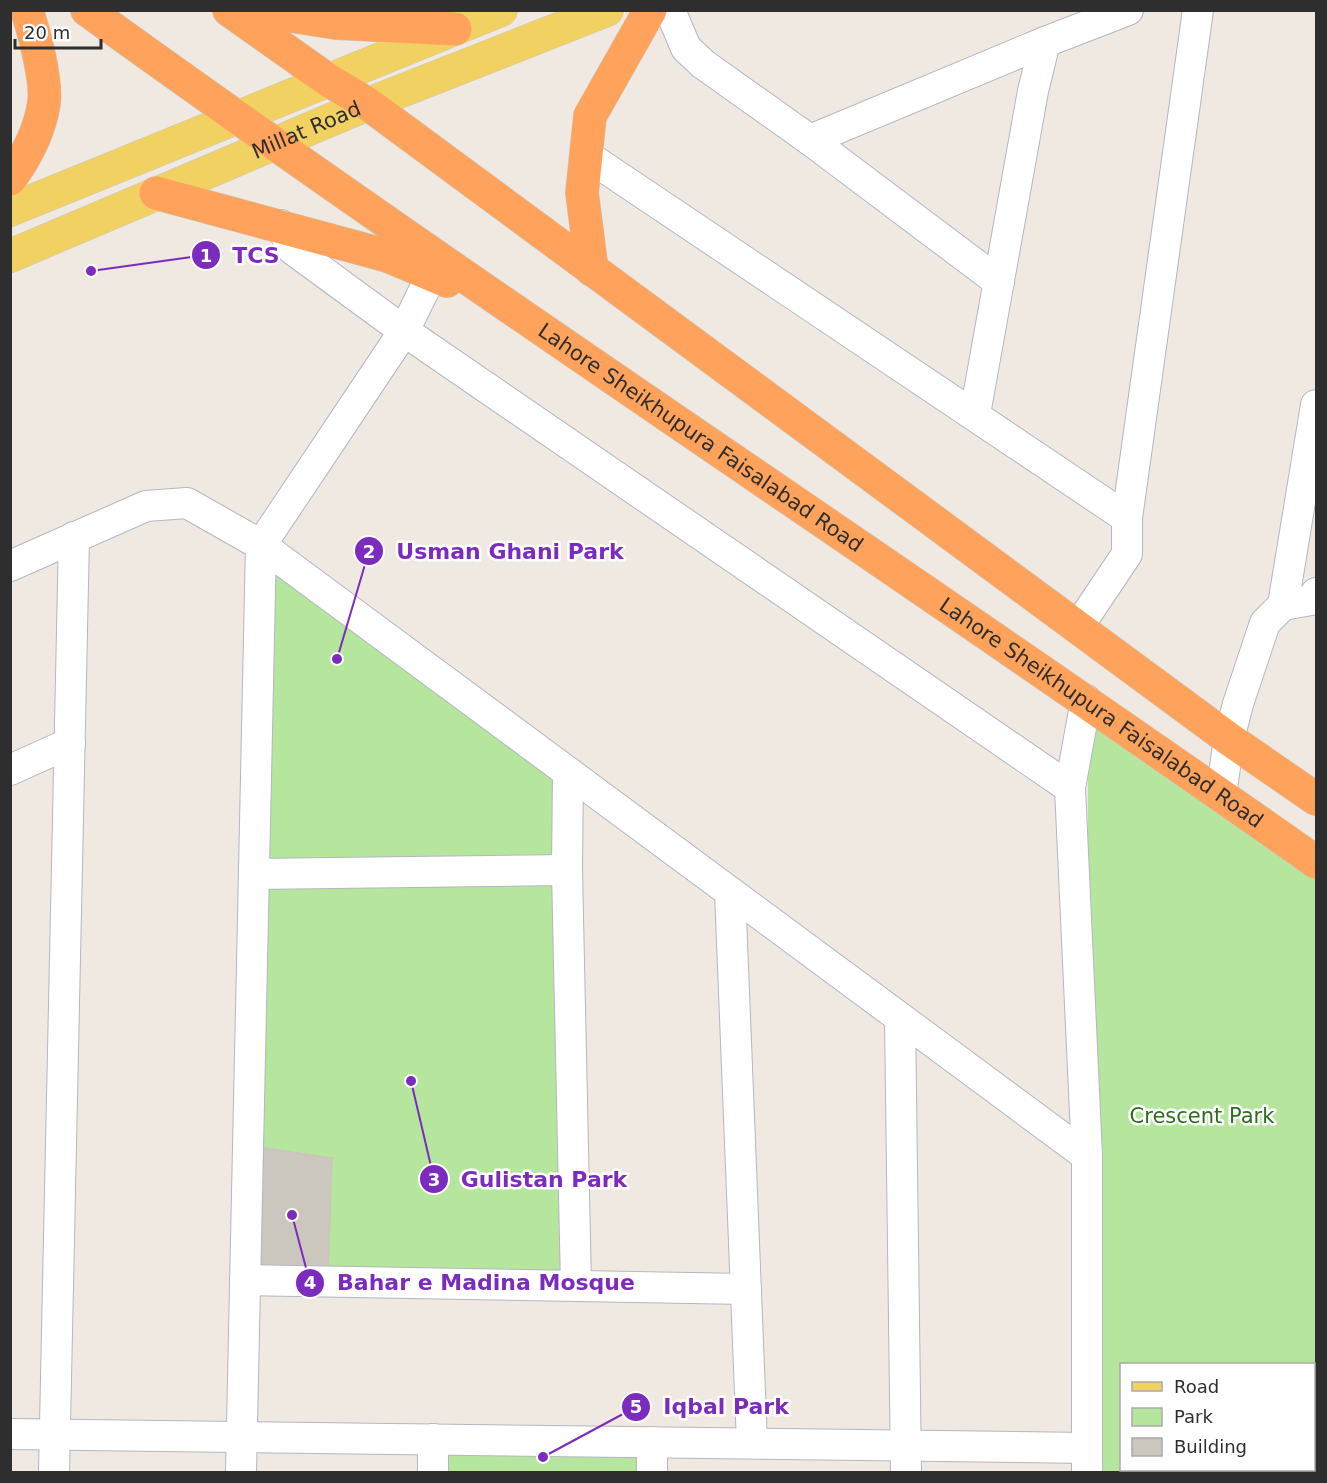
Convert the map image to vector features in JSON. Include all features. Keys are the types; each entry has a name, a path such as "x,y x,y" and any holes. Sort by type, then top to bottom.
{"highway":[{"path":"10,179 27,157 44,102 36,36 27,10"},
{"name":"Lahore Sheikhupura Faisalabad Road","path":"87,10 237,118 507,306 1086,700 1317,862"},
{"path":"229,10 328,80 368,104 1229,739 1317,799"},
{"path":"254,10 336,23 455,29"},
{"path":"592,270 582,194 590,116 650,10"},
{"path":"156,193 281,225 388,256 507,306"}],"main road":[{"name":"Millat Road","path":"10,210 501,10"},
{"name":"Millat Road","path":"10,256 368,104 607,10"}],"street":[{"path":"670,10 686,48 703,64 810,140 999,282"},
{"path":"810,140 1128,10"},
{"path":"1078,627 1127,554 1127,518 1198,10"},
{"path":"975,414 1033,91 1045,42"},
{"path":"586,154 1127,518"},
{"path":"281,225 292,249 404,331 1070,788"},
{"path":"241,1473 261,545 404,331 432,274"},
{"path":"1283,605 1317,405"},
{"path":"10,566 146,506 187,503 261,545 1087,1155"},
{"path":"54,1473 74,537"},
{"path":"1221,795 1229,739 1265,623 1283,605 1311,600 1317,593"},
{"path":"10,1434 752,1443 906,1459 1087,1460 1087,1155 1070,788 1086,700"},
{"path":"10,771 70,743"},
{"path":"568,772 567,870 576,1286"},
{"path":"254,874 567,870"},
{"path":"730,892 752,1443"},
{"path":"900,1018 906,1459"},
{"path":"245,1280 746,1289"},
{"path":"433,1439 433,1473"},
{"path":"652,1442 652,1473"}],"green space":[{"path":"261,546 567,772 567,869 255,872"},
{"name":"Crescent Park","path":"1088,707 1316,867 1316,1472 1088,1472"},
{"path":"566,871 576,1286 247,1279 256,875"},
{"path":"434,1440 651,1442 652,1472 434,1472"}],"building":[{"path":"257,1147 332,1158 328,1275 257,1272"}],"place":[{"name":"TCS","path":"91,271"},
{"name":"Usman Ghani Park","path":"337,659"},
{"name":"Gulistan Park","path":"411,1081"},
{"name":"Bahar e Madina Mosque","path":"292,1215"},
{"name":"Iqbal Park","path":"543,1457"}]}
